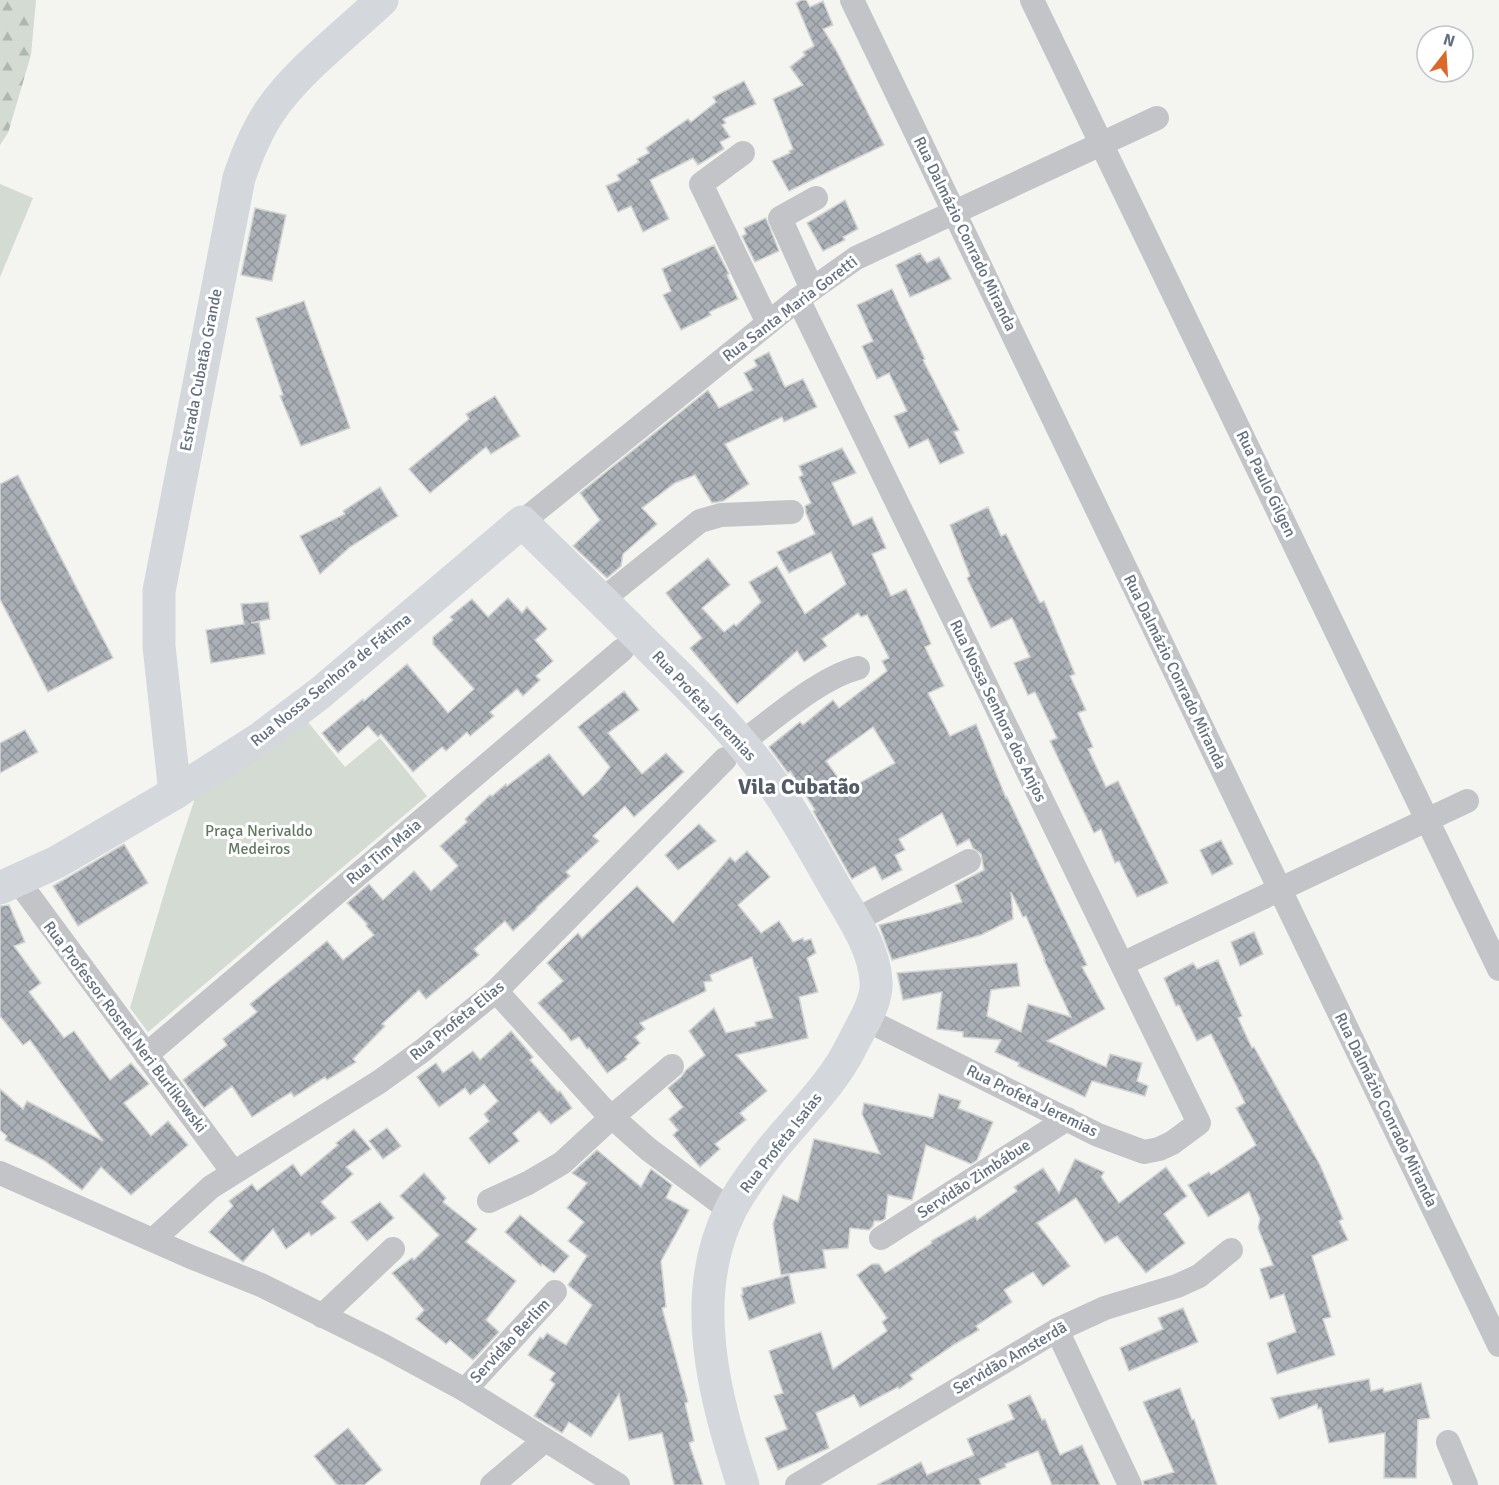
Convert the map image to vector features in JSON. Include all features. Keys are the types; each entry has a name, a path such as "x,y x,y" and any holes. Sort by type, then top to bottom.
{"street":[{"name":"Estrada Cubatão Grande","path":"175,793 159,646 159,591 239,178 248,149 271,109 286,90 382,0"},
{"name":"Rua Dalmázio Conrado Miranda","path":"852,0 1499,1344"},
{"name":"Rua Paulo Gilgen","path":"1032,0 1499,969"},
{"name":"Rua Santa Maria Goretti","path":"513,529 768,323 856,258 1157,118"},
{"path":"743,153 700,184 768,323"},
{"name":"Rua Nossa Senhora dos Anjos","path":"816,198 780,218 805,294 1199,1123"},
{"path":"602,600 700,521 721,515 792,512"},
{"name":"Rua Nossa Senhora de Fátima","path":"9,885 57,862 175,793 286,720 513,529"},
{"name":"Rua Profeta Jeremias","path":"513,529 602,600 680,678 733,751 757,798 782,836 833,925 854,970 865,1019"},
{"name":"Rua Profeta Jeremias","path":"513,529 622,650 673,701 733,751 765,773 785,802 854,921 873,963 877,983 865,1019"},
{"name":"Rua Tim Maia","path":"146,1055 622,650"},
{"name":"Rua Profeta Elias","path":"154,1239 211,1187 323,1118 423,1051 496,991 733,751 836,674 858,668"},
{"path":"1122,964 1467,801"},
{"path":"854,921 969,861"},
{"name":"Rua Professor Rosnel Neri Burlikowski","path":"9,885 146,1055 233,1172"},
{"path":"496,991 612,1117 648,1149 730,1210"},
{"name":"Rua Profeta Jeremias","path":"865,1019 1098,1135 1144,1152 1172,1143 1199,1123"},
{"name":"Rua Profeta Isaías","path":"743,1485 716,1381 707,1321 708,1292 718,1238 730,1210 766,1157 837,1072 865,1019"},
{"path":"489,1201 528,1183 562,1163 672,1066"},
{"name":"Servidão Zimbábue","path":"881,1238 1066,1119"},
{"path":"0,1173 191,1257 261,1285 465,1390 618,1485"},
{"path":"322,1316 393,1249"},
{"name":"Servidão Amsterdã","path":"797,1485 1057,1330 1105,1308 1177,1286 1199,1276 1232,1250"},
{"name":"Servidão Berlim","path":"465,1390 555,1292"},
{"path":"1057,1330 1130,1485"},
{"path":"492,1485 544,1441"},
{"path":"1448,1442 1466,1485"}],"green space":[{"path":"0,0 36,0 31,55 8,133 0,145"},
{"path":"0,184 33,198 0,277"},
{"name":"Praça Nerivaldo Medeiros","path":"307,721 345,767 380,738 427,796 148,1032 130,1008 197,792"}],"building":[{"path":"806,0 810,7 823,1 833,25 823,29 884,145 789,191 772,161 790,153 789,151 793,149 773,99 803,85 790,67 805,55 803,52 814,46 796,3"},
{"path":"744,81 756,104 723,119 726,123 722,125 730,137 720,142 724,149 698,165 693,158 650,180 669,219 643,232 631,206 618,212 606,186 620,180 617,175 639,162 637,159 649,153 646,148 688,119 691,122 716,102 713,97"},
{"path":"845,200 858,229 843,237 845,240 823,251 807,223"},
{"path":"255,208 286,215 272,281 241,275"},
{"path":"766,218 779,251 755,262 742,236 746,234 744,228"},
{"path":"714,245 729,274 727,275 738,299 709,312 711,315 681,330 663,295 671,291 662,269"},
{"path":"920,253 927,263 939,257 951,279 910,297 896,265"},
{"path":"892,289 925,359 923,360 959,430 954,432 964,453 940,464 928,439 909,448 894,416 907,411 889,373 877,379 862,346 873,341 857,305"},
{"path":"304,301 350,428 301,446 280,396 283,395 256,318"},
{"path":"769,352 785,387 803,379 817,407 784,422 782,417 725,444 749,484 723,501 712,503 695,475 675,483 642,508 657,524 623,554 621,566 607,578 573,546 600,520 580,493 708,390 719,408 753,390 744,373 757,366 754,360"},
{"path":"495,396 520,436 491,454 486,447 430,493 409,469 469,419 466,414"},
{"path":"842,448 856,473 832,483 853,526 872,517 886,548 872,554 891,596 906,589 921,621 931,644 925,647 944,686 928,693 950,736 976,724 1006,798 1087,965 1082,967 1105,1009 1047,1041 1106,1067 1110,1054 1142,1063 1137,1081 1148,1086 1145,1096 1092,1081 1085,1097 1018,1066 1019,1063 995,1052 1001,1040 963,1037 963,1032 937,1029 942,992 903,1000 897,973 1017,963 1020,986 991,990 987,1016 1021,1032 1028,1004 1071,1017 1026,916 1023,917 1011,892 1013,919 981,935 892,960 879,925 962,902 955,885 984,870 981,854 973,848 969,839 957,846 942,813 899,839 905,850 895,855 902,870 882,880 875,866 852,879 813,811 815,810 790,771 788,773 769,747 800,722 803,725 833,700 839,708 887,671 882,661 889,658 867,615 861,617 858,613 822,639 827,646 804,662 797,651 737,704 690,648 702,638 666,593 708,558 730,585 702,608 724,632 734,624 736,626 761,602 749,582 777,566 805,614 846,584 831,552 789,573 777,552 815,534 806,513 805,506 811,503 799,477 803,475 799,466","holes":["873,727 895,763 847,790 826,761"]},
{"path":"18,475 113,658 48,692 0,599 0,484"},
{"path":"380,487 398,516 350,547 320,574 300,536 345,514 343,511"},
{"path":"988,507 1001,536 1006,534 1040,603 1044,601 1075,674 1070,676 1086,710 1078,713 1093,747 1088,749 1106,787 1118,781 1168,883 1137,897 1119,861 1115,863 1101,829 1094,833 1050,741 1057,738 1035,692 1028,695 1014,663 1030,657 1012,618 991,628 967,578 970,576 950,525"},
{"path":"508,598 522,613 527,607 547,629 535,640 553,661 536,676 540,680 523,696 517,689 490,712 494,716 470,736 467,732 446,751 442,747 413,772 381,734 378,737 368,726 338,753 322,733 407,664 448,713 474,689 433,644 433,637 453,620 450,617 472,599 488,617"},
{"path":"268,602 270,619 251,623 259,622 265,654 211,663 206,630 244,624 241,604"},
{"path":"624,691 639,710 608,733 642,774 666,753 684,772 634,817 625,806 593,836 599,841 566,872 570,876 537,909 513,931 505,921 474,949 479,955 426,999 419,990 382,1024 385,1026 353,1059 356,1062 327,1080 325,1077 294,1097 291,1092 252,1117 232,1086 204,1108 183,1080 227,1045 223,1039 257,1012 250,1004 327,941 343,960 374,935 347,903 369,884 383,900 414,871 431,891 458,866 440,846 467,822 465,819 490,795 492,796 506,784 507,786 549,754 583,796 600,780 610,767 578,727"},
{"path":"25,730 38,752 0,773 0,743"},
{"path":"699,824 716,841 678,870 665,855"},
{"path":"1221,840 1233,864 1212,875 1200,850"},
{"path":"124,844 148,883 78,926 53,886"},
{"path":"747,851 770,877 738,905 761,933 779,921 793,942 803,938 804,941 811,939 816,953 807,958 818,992 799,997 808,1038 736,1055 767,1091 740,1113 746,1120 715,1144 720,1149 700,1167 673,1135 678,1130 669,1119 683,1107 668,1088 705,1055 689,1031 714,1008 726,1033 756,1026 755,1022 773,1018 756,969 758,967 755,968 752,957 710,975 712,981 704,982 706,991 640,1023 645,1029 635,1037 640,1043 625,1057 627,1059 607,1073 579,1037 571,1041 538,1003 563,981 547,963 578,933 582,938 637,886 673,923 730,857 735,862"},
{"path":"9,905 25,942 14,946 41,983 29,992 64,1038 74,1031 110,1080 131,1063 149,1084 124,1103 151,1136 168,1121 188,1145 131,1195 101,1167 82,1190 45,1161 5,1140 7,1136 0,1130 0,1089 23,1109 27,1101 103,1141 30,1040 23,1045 0,1016 0,906"},
{"path":"1254,932 1263,954 1240,966 1231,942"},
{"path":"1218,960 1242,1016 1238,1018 1252,1048 1254,1047 1320,1165 1343,1219 1339,1221 1348,1240 1312,1256 1331,1317 1323,1319 1335,1355 1277,1374 1267,1343 1296,1332 1284,1294 1270,1299 1260,1269 1273,1265 1258,1228 1260,1219 1249,1192 1208,1217 1188,1185 1209,1172 1211,1175 1256,1145 1236,1108 1245,1103 1211,1034 1197,1041 1179,1005 1176,1006 1164,978 1193,963 1197,969"},
{"path":"511,1031 533,1057 530,1060 558,1092 560,1091 572,1108 551,1124 539,1111 513,1133 519,1141 489,1164 469,1138 489,1121 484,1114 498,1101 484,1084 470,1095 465,1088 439,1107 417,1077 436,1063 443,1073 473,1051 480,1060"},
{"path":"939,1094 961,1101 958,1108 993,1122 977,1160 971,1164 926,1145 912,1200 888,1195 885,1219 874,1221 869,1230 850,1228 848,1248 823,1250 826,1268 781,1275 773,1224 783,1195 798,1202 814,1139 880,1154 862,1114 864,1103 933,1118"},
{"path":"387,1128 401,1146 383,1159 369,1141"},
{"path":"354,1129 371,1149 346,1167 353,1174 321,1202 336,1218 311,1236 309,1232 286,1249 273,1229 243,1262 209,1232 233,1206 229,1201 252,1184 257,1191 293,1164 301,1176"},
{"path":"597,1150 641,1187 651,1169 672,1185 666,1198 689,1210 661,1261 666,1307 662,1308 688,1402 685,1403 694,1441 689,1443 703,1485 674,1485 662,1433 629,1440 619,1394 591,1437 569,1422 562,1433 534,1416 555,1384 550,1380 555,1373 528,1355 540,1337 543,1339 547,1333 566,1345 592,1305 568,1285 587,1256 568,1241 584,1222 567,1208 587,1183 572,1173"},
{"path":"1075,1159 1104,1172 1101,1177 1119,1203 1166,1167 1187,1196 1164,1214 1185,1243 1146,1273 1117,1236 1105,1243 1076,1198 1037,1223 1070,1266 1043,1286 1033,1272 1004,1290 1012,1302 976,1326 979,1330 910,1375 913,1379 899,1389 898,1387 860,1407 854,1395 816,1413 829,1448 778,1470 765,1438 787,1429 774,1396 783,1393 769,1351 821,1332 833,1369 887,1331 882,1322 887,1318 857,1275 872,1264 879,1264 885,1273 932,1243 931,1241 975,1216 977,1220 1017,1191 1014,1187 1043,1168 1059,1193"},
{"path":"424,1173 446,1198 443,1202 477,1229 466,1242 516,1281 486,1320 499,1332 473,1360 450,1340 446,1344 416,1319 424,1310 392,1273 412,1258 414,1260 439,1235 400,1196"},
{"path":"380,1202 394,1218 367,1241 351,1222"},
{"path":"520,1215 569,1256 554,1273 542,1264 541,1266 505,1232"},
{"path":"789,1275 795,1303 749,1320 741,1295 743,1295 742,1288"},
{"path":"1183,1308 1198,1342 1129,1371 1120,1348 1163,1329 1158,1318"},
{"path":"1369,1379 1371,1391 1383,1388 1384,1392 1421,1383 1430,1418 1418,1420 1416,1478 1384,1478 1385,1433 1329,1443 1321,1408 1318,1409 1317,1404 1279,1419 1271,1398"},
{"path":"1180,1388 1192,1420 1194,1419 1217,1485 1144,1485 1143,1481 1174,1472 1143,1402"},
{"path":"1030,1395 1042,1420 1045,1419 1060,1455 1082,1445 1100,1485 1052,1485 1038,1451 1005,1464 1006,1467 979,1479 981,1485 877,1485 921,1462 927,1475 974,1455 967,1439 1014,1419 1008,1405"},
{"path":"348,1428 382,1470 364,1485 337,1485 314,1456"}],"district":[{"name":"Vila Cubatão","path":"799,786"}]}
